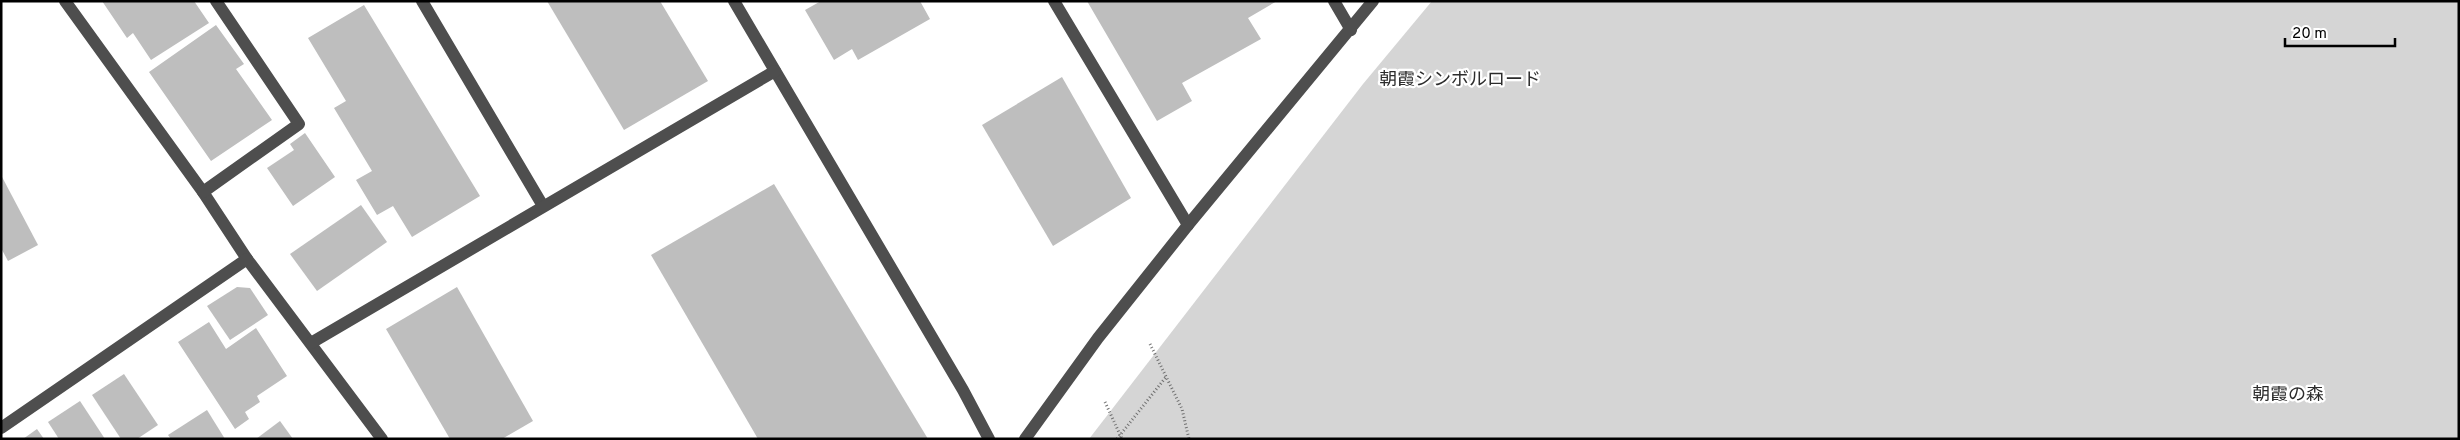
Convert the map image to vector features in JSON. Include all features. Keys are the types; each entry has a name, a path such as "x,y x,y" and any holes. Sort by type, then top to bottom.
{"street":[{"path":"65,1 203,192 247,259 382,439"},
{"path":"203,192 299,124 216,1"},
{"path":"422,1 542,206"},
{"path":"734,1 989,439"},
{"path":"1054,1 1188,224"},
{"path":"1334,1 1350,30"},
{"path":"1024,439 1098,338 1188,224 1373,1"},
{"path":"310,343 775,71"},
{"path":"1,428 247,259"}],"path":[{"path":"1150,344 1182,409 1189,439"},
{"path":"1117,439 1121,437 1166,376"},
{"path":"1105,402 1121,437"}],"green space":[{"path":"1432,1 2459,1 2459,439 1089,439 1363,84"}],"building":[{"path":"102,1 194,1 209,23 151,60 133,33 127,38"},
{"path":"547,1 660,1 708,81 624,130"},
{"path":"821,1 920,1 930,19 858,60 852,49 834,60 805,10"},
{"path":"1087,1 1277,1 1248,18 1261,39 1182,83 1192,101 1157,121"},
{"path":"364,5 480,196 412,237 393,206 377,215 356,180 372,171 334,108 346,101 308,38"},
{"path":"216,25 244,64 236,69 272,120 211,161 149,72"},
{"path":"1062,77 1131,198 1053,246 982,125"},
{"path":"305,133 335,177 293,206 267,168 294,150 290,144"},
{"path":"1,175 38,245 8,261 1,248"},
{"path":"774,184 928,439 758,439 651,255"},
{"path":"361,205 387,242 317,291 290,254"},
{"path":"237,287 250,288 268,315 230,340 207,306"},
{"path":"457,287 533,421 502,439 450,439 386,329"},
{"path":"209,322 226,349 256,328 287,376 257,396 260,402 245,412 249,419 235,429 178,342"},
{"path":"124,374 158,425 137,439 121,439 92,395"},
{"path":"80,401 105,439 59,439 48,422"},
{"path":"207,410 225,439 171,439 168,435"},
{"path":"280,421 293,439 256,439"},
{"path":"37,429 44,439 23,439"}],"park label":[{"name":"朝霞シンボルロード","path":"1460,79"},
{"name":"朝霞の森","path":"2288,394"}]}
